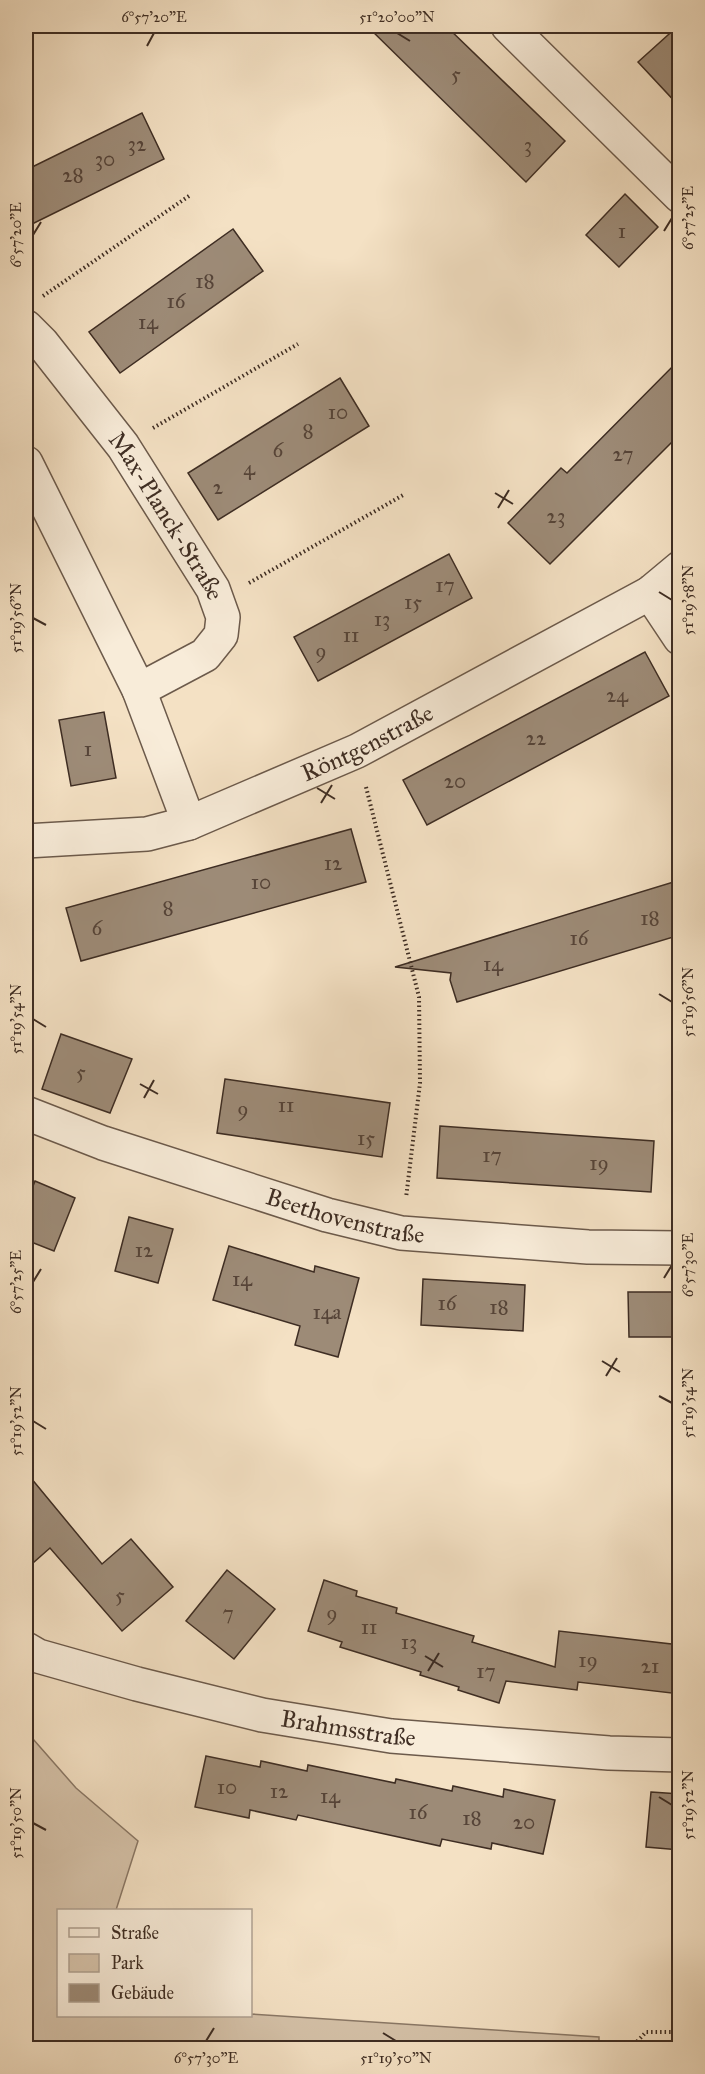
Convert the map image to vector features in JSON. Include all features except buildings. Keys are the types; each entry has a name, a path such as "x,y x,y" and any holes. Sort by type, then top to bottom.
{"street":[{"path":"508,26 680,195"},
{"name":"Max-Planck-Straße","path":"31,314 42,343 123,446 213,589 223,617 221,634 205,655 138,690"},
{"path":"26,463 138,690 189,823"},
{"name":"Röntgenstraße","path":"26,841 147,834 189,823 357,751 650,593 680,568"},
{"path":"650,593 680,638"},
{"name":"Beethovenstraße","path":"26,1113 103,1143 327,1215 401,1233 588,1247 680,1248"},
{"name":"Brahmsstraße","path":"26,1649 38,1656 137,1684 262,1715 391,1736 609,1753 680,1755"}],"path":[{"path":"31,314 189,196"},
{"path":"123,446 298,344"},
{"path":"217,601 405,494"},
{"path":"357,751 419,997 420,1083 401,1233"},
{"path":"631,2049 646,2032 680,2032"}],"green space":[{"path":"26,1731 76,1788 138,1841 116,1909 57,1909 57,2017 252,2017 252,2014 599,2037 599,2048 26,2048"}]}
